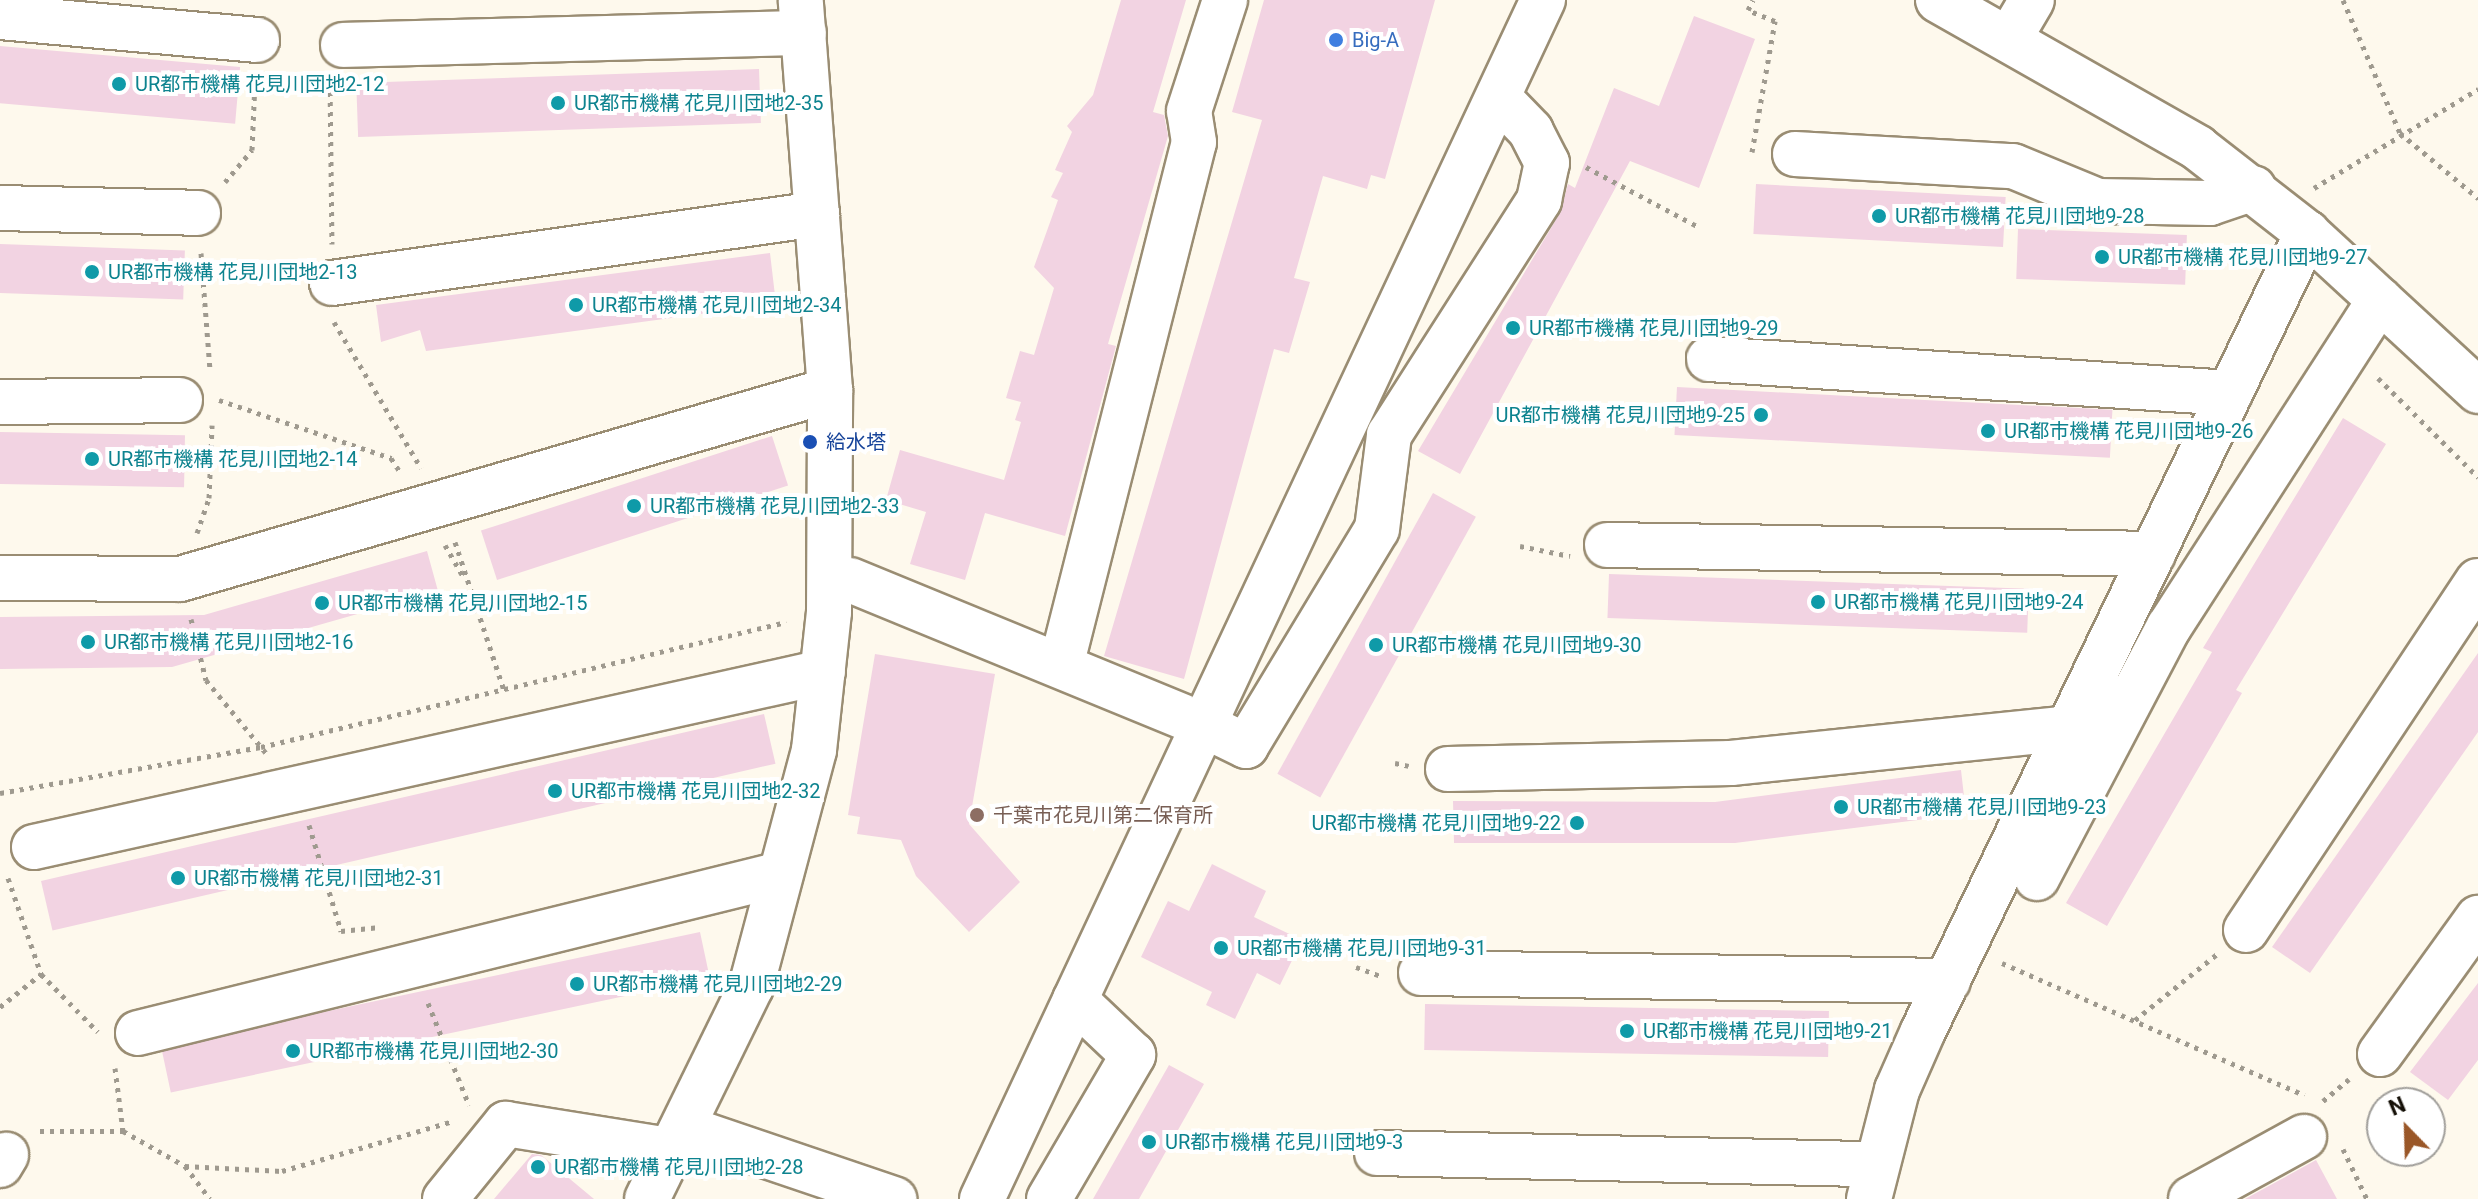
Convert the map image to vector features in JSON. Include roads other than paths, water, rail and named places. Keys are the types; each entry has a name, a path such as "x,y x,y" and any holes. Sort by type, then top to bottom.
{"street":[{"path":"1062,662 1194,142 1189,111 1225,0"},
{"path":"982,1199 1075,1000 1192,720 1543,0"},
{"path":"1938,0 2009,39 2280,211 2478,391"},
{"path":"2009,39 2032,0"},
{"path":"343,45 802,16 830,390 840,596 823,672 814,750 751,987 681,1140 647,1199"},
{"path":"0,17 257,40"},
{"path":"840,596 1062,662 1246,746 1377,529 1389,435 1539,200 1547,163 1531,131 1498,97"},
{"path":"1795,154 2013,166 2098,201 2210,203 2280,211"},
{"path":"0,208 198,213"},
{"path":"1377,1153 1873,1181 1897,1090 2230,393 2280,211"},
{"path":"332,283 817,214"},
{"path":"2037,878 2169,627 2380,300"},
{"path":"1709,359 2230,393"},
{"path":"0,578 180,579 830,390"},
{"path":"0,402 196,400"},
{"path":"1607,545 2153,554"},
{"path":"2246,930 2478,581"},
{"path":"20,860 298,788 823,672"},
{"path":"1448,769 1731,763 2069,728"},
{"path":"118,1043 413,965 781,874"},
{"path":"2380,1054 2478,918"},
{"path":"1421,973 1956,964"},
{"path":"1049,1199 1133,1055 1075,1000"},
{"path":"445,1199 489,1119 681,1140 894,1199"},
{"path":"2191,1199 2323,1125"}],"place":[{"name":"Big-A","path":"1336,40"},
{"name":"UR都市機構 花見川団地2-12","path":"119,84"},
{"name":"UR都市機構 花見川団地2-35","path":"558,103"},
{"name":"UR都市機構 花見川団地9-28","path":"1879,216"},
{"name":"UR都市機構 花見川団地9-27","path":"2102,257"},
{"name":"UR都市機構 花見川団地2-13","path":"92,272"},
{"name":"UR都市機構 花見川団地2-34","path":"576,305"},
{"name":"UR都市機構 花見川団地9-29","path":"1513,328"},
{"name":"UR都市機構 花見川団地9-25","path":"1761,415"},
{"name":"UR都市機構 花見川団地9-26","path":"1988,431"},
{"name":"給水塔","path":"810,442"},
{"name":"UR都市機構 花見川団地2-14","path":"92,459"},
{"name":"UR都市機構 花見川団地2-33","path":"634,506"},
{"name":"UR都市機構 花見川団地9-24","path":"1818,602"},
{"name":"UR都市機構 花見川団地2-15","path":"322,603"},
{"name":"UR都市機構 花見川団地2-16","path":"88,642"},
{"name":"UR都市機構 花見川団地9-30","path":"1376,645"},
{"name":"UR都市機構 花見川団地2-32","path":"555,791"},
{"name":"UR都市機構 花見川団地9-23","path":"1841,807"},
{"name":"千葉市花見川第二保育所","path":"977,815"},
{"name":"UR都市機構 花見川団地9-22","path":"1577,823"},
{"name":"UR都市機構 花見川団地2-31","path":"178,878"},
{"name":"UR都市機構 花見川団地9-31","path":"1221,948"},
{"name":"UR都市機構 花見川団地2-29","path":"577,984"},
{"name":"UR都市機構 花見川団地9-21","path":"1627,1031"},
{"name":"UR都市機構 花見川団地2-30","path":"293,1051"},
{"name":"UR都市機構 花見川団地9-3","path":"1149,1142"},
{"name":"UR都市機構 花見川団地2-28","path":"538,1167"}]}
